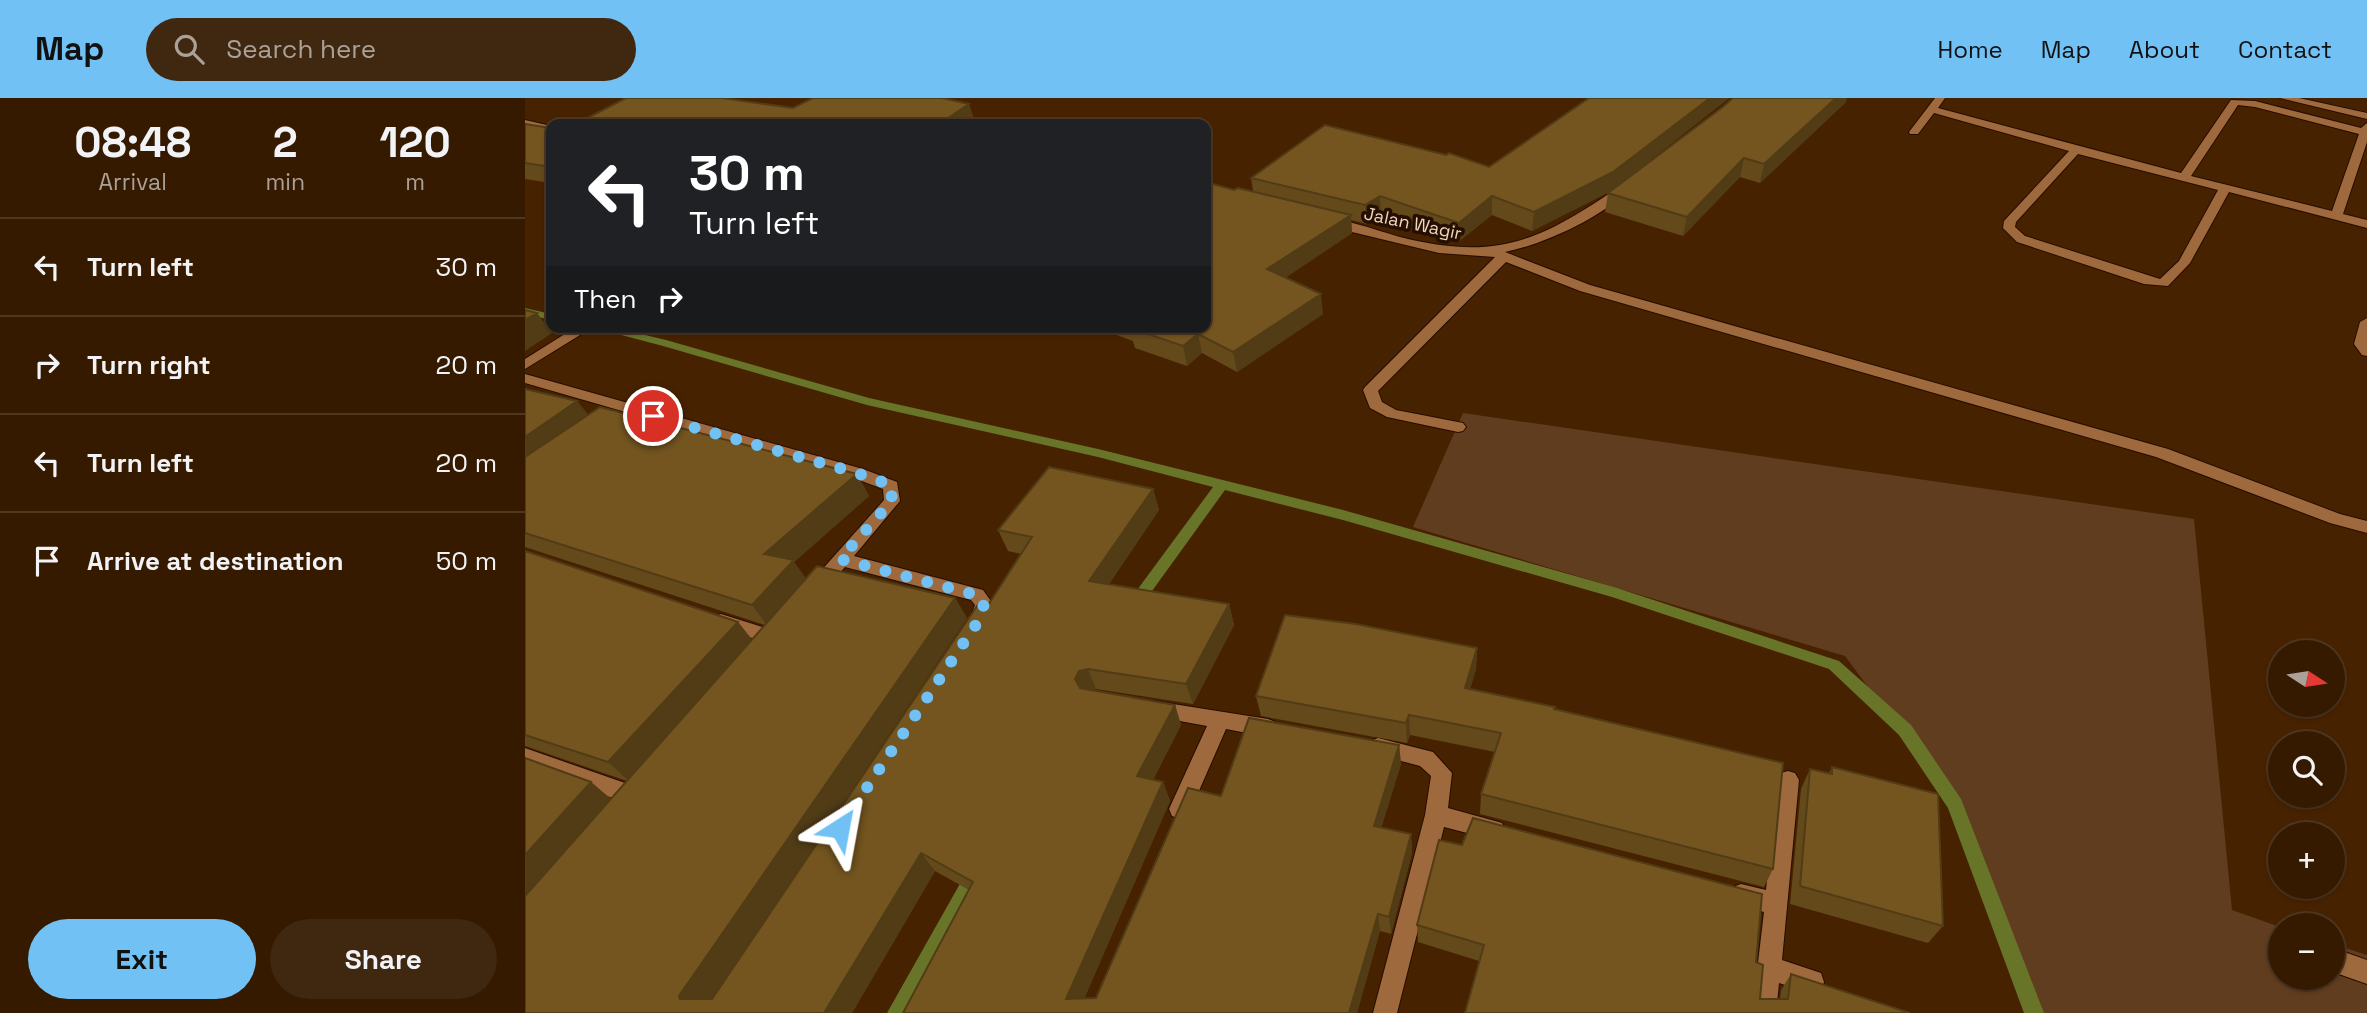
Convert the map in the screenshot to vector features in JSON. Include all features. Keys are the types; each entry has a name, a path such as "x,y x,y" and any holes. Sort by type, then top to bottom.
{"street":[{"path":"1914,132 1940,98"},
{"path":"2285,98 2367,116"},
{"path":"2184,177 2235,102 2366,129 2336,216"},
{"path":"1931,109 2075,150 2367,224"},
{"path":"525,123 546,128"},
{"path":"2075,150 2010,221 2010,228 2021,239 2149,281 2163,283 2184,263 2225,188"},
{"name":"Jalan Wagir","path":"1321,221 1451,251 1497,254 1535,241 1589,213 1632,183"},
{"path":"1458,426 1392,414 1375,405 1370,390 1497,254 1585,288 2162,453 2336,519 2367,527"},
{"path":"2367,322 2361,344 2367,352"},
{"path":"525,365 577,333"},
{"path":"525,378 891,485 892,501 807,599"},
{"path":"607,423 628,409"},
{"path":"840,559 977,595 984,604 979,620 964,643"},
{"path":"708,617 773,639"},
{"path":"1137,706 1283,731"},
{"path":"1169,834 1220,719"},
{"path":"1360,744 1426,758 1442,773 1436,815 1385,1013"},
{"path":"525,757 641,791 619,816"},
{"path":"1764,1013 1789,780"},
{"path":"1436,815 1514,835"},
{"path":"1723,891 1776,904"},
{"path":"2345,964 2367,972"},
{"path":"1769,968 1830,988"}],"shaded area":[{"path":"1463,413 2194,519 2232,910 2268,923 2268,990 2345,990 2345,948 2367,955 2367,1013 2043,1013 1955,804 1845,656 1413,527"}],"building":[{"path":"626,98 722,98 793,108 813,98 942,98 969,104 948,118 952,119 586,119"},
{"path":"1589,98 1710,98 1613,172 1534,212 1492,196 1459,223 1380,196 1365,205 1251,178 1325,125 1446,155 1449,153 1489,167"},
{"path":"1733,98 1836,98 1764,164 1744,158 1687,217 1608,193 1724,106"},
{"path":"525,124 546,127 546,166 525,163"},
{"path":"1211,183 1351,215 1267,269 1321,294 1233,352 1198,334 1183,346 1145,333 1211,333"},
{"path":"525,310 537,313 525,320"},
{"path":"525,389 577,401 525,437"},
{"path":"600,407 857,474 764,554 794,560 752,605 525,533 525,457"},
{"path":"1049,467 1153,489 1089,581 1229,604 1186,684 1088,669 1079,671 1075,679 1080,688 1175,705 1137,776 1163,782 1066,999 1096,998 1188,788 1221,796 1249,718 1399,745 1374,826 1411,834 1389,917 1378,914 1349,1013 903,1013 973,882 921,853 824,1013 525,1013 525,896 817,566 955,598 679,996 680,999 712,999 979,603 988,605 1032,537 998,530"},
{"path":"525,551 738,622 608,762 525,735"},
{"path":"1285,615 1356,624 1477,648 1465,688 1555,707 1554,709 1783,763 1773,869 1481,794 1501,733 1409,715 1406,723 1256,696"},
{"path":"525,758 591,782 525,855"},
{"path":"1832,767 1938,794 1943,926 1800,886 1810,769 1832,774"},
{"path":"1473,818 1762,894 1756,962 1763,965 1760,999 1788,999 1791,974 1910,1013 1465,1013 1484,945 1417,925 1439,840 1462,845"}],"waterway":[{"path":"525,311 546,316"},
{"path":"622,333 867,401 1098,453 1222,484"},
{"path":"1134,605 1222,484"},
{"path":"1222,484 1343,515 1614,592 1834,665 1905,730 1955,804 2034,1013"},
{"path":"897,1013 976,872"}],"route":[{"path":"653,416 891,485 892,501 840,559 977,595 984,604 979,620 840,828"}]}
